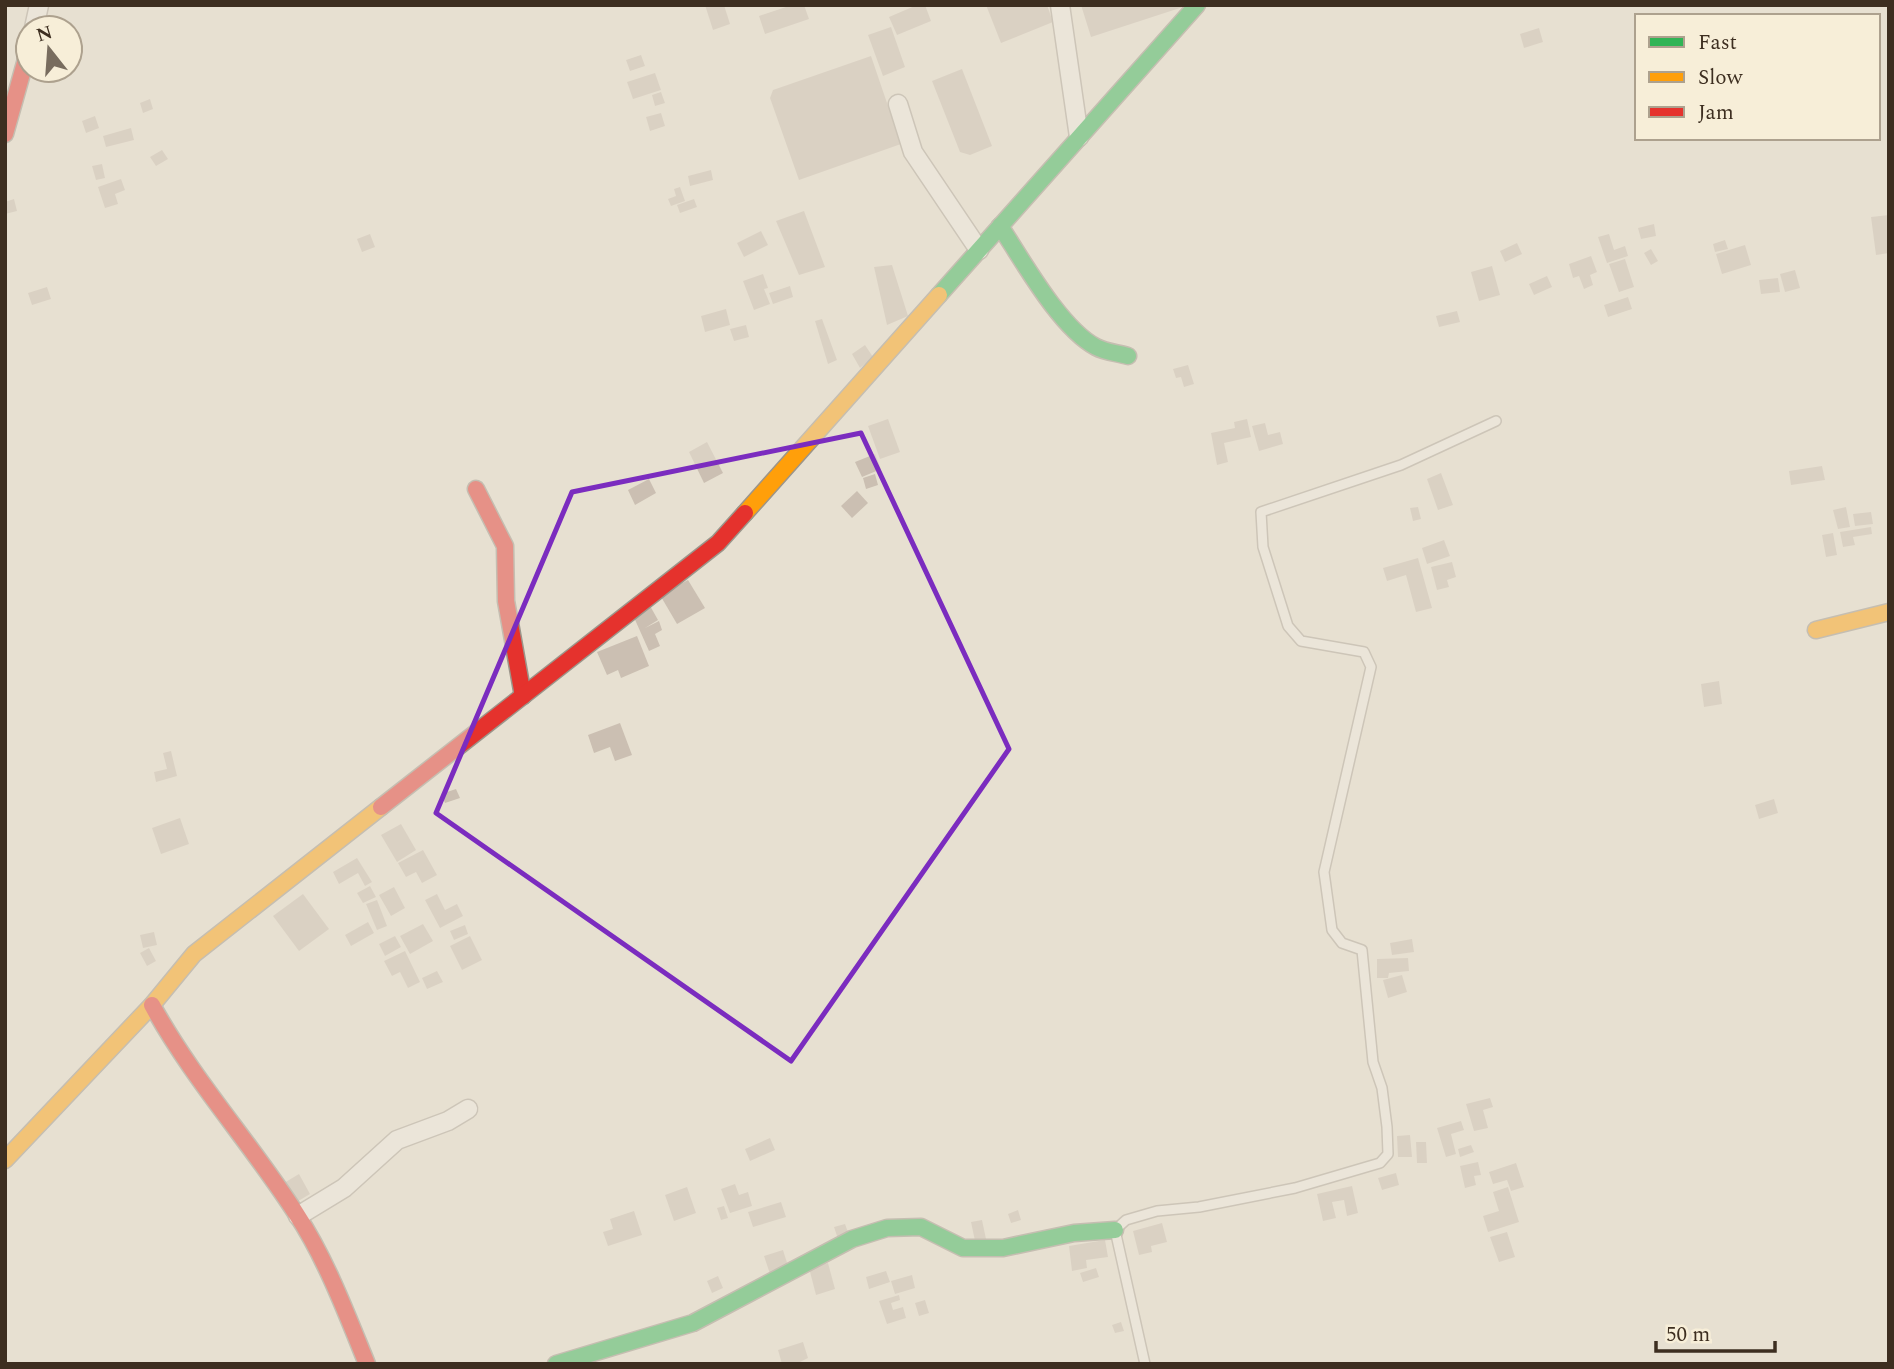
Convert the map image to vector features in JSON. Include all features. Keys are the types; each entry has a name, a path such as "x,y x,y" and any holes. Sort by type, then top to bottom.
{"main road":[{"path":"5,1160 152,1005 194,954 718,543 1197,5"},
{"path":"5,134 19,84"},
{"path":"1000,226 1056,308 1088,342 1098,348 1128,356"},
{"path":"476,489 505,547 506,601 523,696"},
{"path":"1816,630 1889,612"},
{"path":"152,1005 173,1044 298,1216 341,1300 368,1364"},
{"path":"556,1364 692,1322 852,1239 887,1228 921,1227 963,1248 1003,1248 1074,1233 1115,1230"}],"street":[{"path":"1060,5 1079,138"},
{"path":"898,104 913,152 979,250"},
{"path":"298,1216 344,1188 397,1140 448,1121 468,1109"}],"lane":[{"path":"1145,1364 1115,1230 1126,1220 1157,1211 1199,1207 1295,1188 1380,1163 1388,1154 1382,1088 1373,1062 1362,950 1342,943 1332,930 1324,872 1371,667 1364,652 1301,641 1288,626 1263,547 1261,512 1401,465 1496,421"}],"highlighted area":[{"path":"861,433 1009,749 791,1061 436,813 572,492"}],"building":[{"path":"705,5 724,5 730,24 713,30"},
{"path":"792,5 804,5 809,19 765,34 759,16"},
{"path":"917,5 925,5 931,21 897,35 889,17"},
{"path":"986,5 1047,5 1053,22 1001,43"},
{"path":"1081,5 1182,5 1183,7 1091,37"},
{"path":"891,27 905,67 883,76 868,35"},
{"path":"1539,28 1543,42 1524,48 1520,34"},
{"path":"641,55 645,66 630,71 626,60"},
{"path":"871,56 901,144 799,180 770,98 773,90"},
{"path":"962,69 992,146 970,155 960,152 932,81"},
{"path":"655,73 661,90 633,99 627,82"},
{"path":"661,92 665,103 655,106 652,95"},
{"path":"150,99 153,109 143,113 140,103"},
{"path":"661,113 665,126 650,131 646,117"},
{"path":"95,116 99,128 86,133 82,121"},
{"path":"131,128 134,140 106,147 103,136"},
{"path":"162,150 168,159 156,166 150,157"},
{"path":"102,164 105,178 96,180 92,166"},
{"path":"711,170 713,180 690,186 688,176"},
{"path":"121,179 125,190 115,194 118,204 105,208 98,187"},
{"path":"680,187 685,201 671,206 668,199 676,196 674,189"},
{"path":"14,199 17,211 5,214 5,202"},
{"path":"694,199 697,207 680,213 677,205"},
{"path":"804,211 825,267 799,275 776,221"},
{"path":"1889,215 1889,253 1876,255 1871,217"},
{"path":"1654,224 1656,236 1641,239 1638,228"},
{"path":"761,231 768,245 744,257 737,243"},
{"path":"370,234 375,247 362,252 357,239"},
{"path":"1609,234 1614,250 1625,246 1628,256 1607,263 1598,237"},
{"path":"1725,240 1728,249 1715,252 1713,244"},
{"path":"1517,243 1522,254 1505,262 1500,251"},
{"path":"1745,245 1751,265 1722,274 1716,254"},
{"path":"1651,249 1658,261 1651,265 1644,253"},
{"path":"1591,256 1597,272 1590,275 1593,285 1584,289 1579,276 1573,278 1569,264"},
{"path":"1625,259 1634,287 1619,292 1609,264"},
{"path":"892,265 908,316 887,325 874,267"},
{"path":"1492,266 1500,295 1479,301 1471,272"},
{"path":"1795,270 1800,288 1785,292 1780,274"},
{"path":"763,274 768,288 764,289 770,304 754,310 743,281"},
{"path":"1547,276 1552,287 1534,295 1529,284"},
{"path":"1778,278 1780,292 1761,294 1759,280"},
{"path":"790,286 793,297 773,304 769,293"},
{"path":"47,287 51,299 32,305 28,293"},
{"path":"1628,297 1632,309 1608,317 1604,305"},
{"path":"726,309 730,325 705,332 701,316"},
{"path":"1457,311 1460,322 1439,327 1436,316"},
{"path":"822,319 837,360 828,364 815,321"},
{"path":"746,325 749,337 734,341 730,329"},
{"path":"865,345 873,357 860,368 852,354"},
{"path":"1188,365 1194,384 1184,387 1181,377 1176,378 1173,369"},
{"path":"888,419 900,452 880,459 868,426"},
{"path":"1247,419 1251,437 1224,443 1228,462 1217,465 1211,433 1235,428 1234,422"},
{"path":"1265,423 1268,435 1280,432 1283,444 1259,451 1252,426"},
{"path":"707,442 723,473 704,483 689,452"},
{"path":"875,454 881,469 862,477 855,462"},
{"path":"1822,466 1825,480 1791,485 1789,471"},
{"path":"1441,473 1453,505 1438,510 1427,479"},
{"path":"875,474 878,485 866,489 863,478"},
{"path":"649,479 656,493 635,505 628,490"},
{"path":"857,491 868,503 852,518 841,506"},
{"path":"1418,507 1421,519 1413,521 1410,508"},
{"path":"1846,507 1850,527 1838,529 1833,510"},
{"path":"1871,512 1873,524 1855,526 1853,514"},
{"path":"1871,527 1872,534 1853,537 1855,545 1843,547 1840,532"},
{"path":"1833,533 1837,555 1826,557 1822,535"},
{"path":"1444,540 1450,556 1427,564 1422,548"},
{"path":"1418,558 1432,608 1416,612 1406,575 1387,581 1383,568"},
{"path":"1452,562 1456,577 1447,580 1449,587 1437,590 1431,567"},
{"path":"688,580 705,608 677,624 660,595"},
{"path":"649,604 658,620 645,628 659,621 662,630 655,634 660,646 649,651 632,613"},
{"path":"637,636 649,666 621,678 618,670 607,675 597,652"},
{"path":"1719,681 1722,704 1704,707 1701,684"},
{"path":"620,723 632,755 615,761 610,747 594,753 588,735"},
{"path":"171,751 177,776 156,782 154,772 167,769 163,753"},
{"path":"456,789 460,798 445,803 441,794"},
{"path":"1774,799 1778,813 1759,819 1755,805"},
{"path":"180,818 189,844 161,854 152,828"},
{"path":"401,824 416,850 397,862 381,835"},
{"path":"423,850 437,875 422,883 416,872 406,877 398,863"},
{"path":"357,858 372,882 365,886 358,873 339,884 333,872"},
{"path":"370,886 376,897 363,903 357,893"},
{"path":"394,887 405,908 391,916 379,895"},
{"path":"303,894 329,929 299,951 273,916"},
{"path":"437,894 445,910 457,904 463,916 440,928 425,900"},
{"path":"377,900 387,926 377,930 366,904"},
{"path":"368,922 374,933 351,946 345,935"},
{"path":"423,924 433,941 410,954 400,936"},
{"path":"465,925 468,934 454,940 450,931"},
{"path":"154,932 157,945 143,948 140,935"},
{"path":"395,936 401,947 385,956 379,944"},
{"path":"470,936 482,960 462,970 450,946"},
{"path":"1412,939 1414,952 1392,955 1390,943"},
{"path":"149,948 156,961 147,966 140,953"},
{"path":"405,951 420,982 408,988 400,972 392,976 384,961"},
{"path":"1408,958 1409,971 1389,973 1388,978 1377,978 1377,959"},
{"path":"437,971 443,982 427,989 422,978"},
{"path":"1402,975 1407,992 1388,998 1383,980"},
{"path":"1490,1098 1493,1107 1483,1110 1488,1128 1474,1131 1466,1104"},
{"path":"1461,1121 1464,1130 1451,1134 1456,1154 1446,1157 1437,1128"},
{"path":"1410,1135 1412,1157 1398,1157 1397,1136"},
{"path":"770,1138 775,1150 750,1161 745,1149"},
{"path":"1416,1142 1426,1142 1427,1163 1417,1163"},
{"path":"1471,1145 1474,1152 1460,1157 1458,1149"},
{"path":"1478,1162 1481,1175 1474,1176 1476,1185 1465,1188 1460,1166"},
{"path":"1516,1163 1524,1187 1511,1191 1507,1180 1493,1184 1489,1172"},
{"path":"1396,1173 1399,1185 1382,1190 1378,1178"},
{"path":"299,1174 310,1194 295,1203 284,1183"},
{"path":"735,1184 739,1195 748,1192 752,1206 730,1213 721,1189"},
{"path":"1352,1186 1358,1213 1347,1216 1344,1200 1332,1202 1336,1218 1323,1221 1317,1194"},
{"path":"687,1187 696,1213 674,1221 665,1195"},
{"path":"1508,1187 1519,1222 1488,1232 1483,1216 1499,1211 1493,1192"},
{"path":"781,1202 786,1217 753,1227 748,1212"},
{"path":"724,1206 728,1218 721,1220 717,1208"},
{"path":"1018,1210 1021,1220 1011,1223 1008,1214"},
{"path":"634,1211 642,1235 608,1246 603,1232 613,1229 610,1219"},
{"path":"982,1220 986,1239 975,1241 971,1222"},
{"path":"1162,1223 1167,1242 1151,1246 1152,1252 1139,1255 1133,1231"},
{"path":"845,1224 849,1235 838,1239 834,1227"},
{"path":"1507,1232 1515,1257 1499,1262 1490,1237"},
{"path":"1105,1240 1108,1257 1086,1260 1087,1268 1072,1271 1069,1246"},
{"path":"783,1250 789,1269 770,1274 764,1256"},
{"path":"828,1263 835,1289 816,1295 809,1268"},
{"path":"1096,1268 1099,1277 1083,1282 1080,1273"},
{"path":"886,1271 890,1282 869,1289 866,1277"},
{"path":"912,1275 915,1288 895,1294 891,1281"},
{"path":"718,1276 723,1288 712,1293 707,1281"},
{"path":"899,1295 900,1300 891,1303 893,1310 903,1307 906,1318 887,1324 879,1301"},
{"path":"925,1300 929,1313 919,1316 915,1303"},
{"path":"1121,1322 1124,1331 1115,1333 1112,1325"},
{"path":"803,1342 808,1358 796,1364 782,1364 778,1350"}],"traffic: fast":[{"path":"939,295 1197,5"},
{"path":"1000,226 1043,292 1069,325 1096,347 1128,356"},
{"path":"556,1364 693,1323 852,1239 887,1228 921,1227 963,1248 1003,1248 1074,1233 1115,1230"}],"traffic: slow":[{"path":"745,513 939,295"},
{"path":"1816,630 1889,612"},
{"path":"5,1160 152,1005 194,954 381,807"}],"traffic: jam":[{"path":"5,134 19,84"},
{"path":"476,489 505,546 506,601 523,696"},
{"path":"381,807 718,543 745,513"},
{"path":"152,1005 185,1059 308,1232 367,1364"}]}
